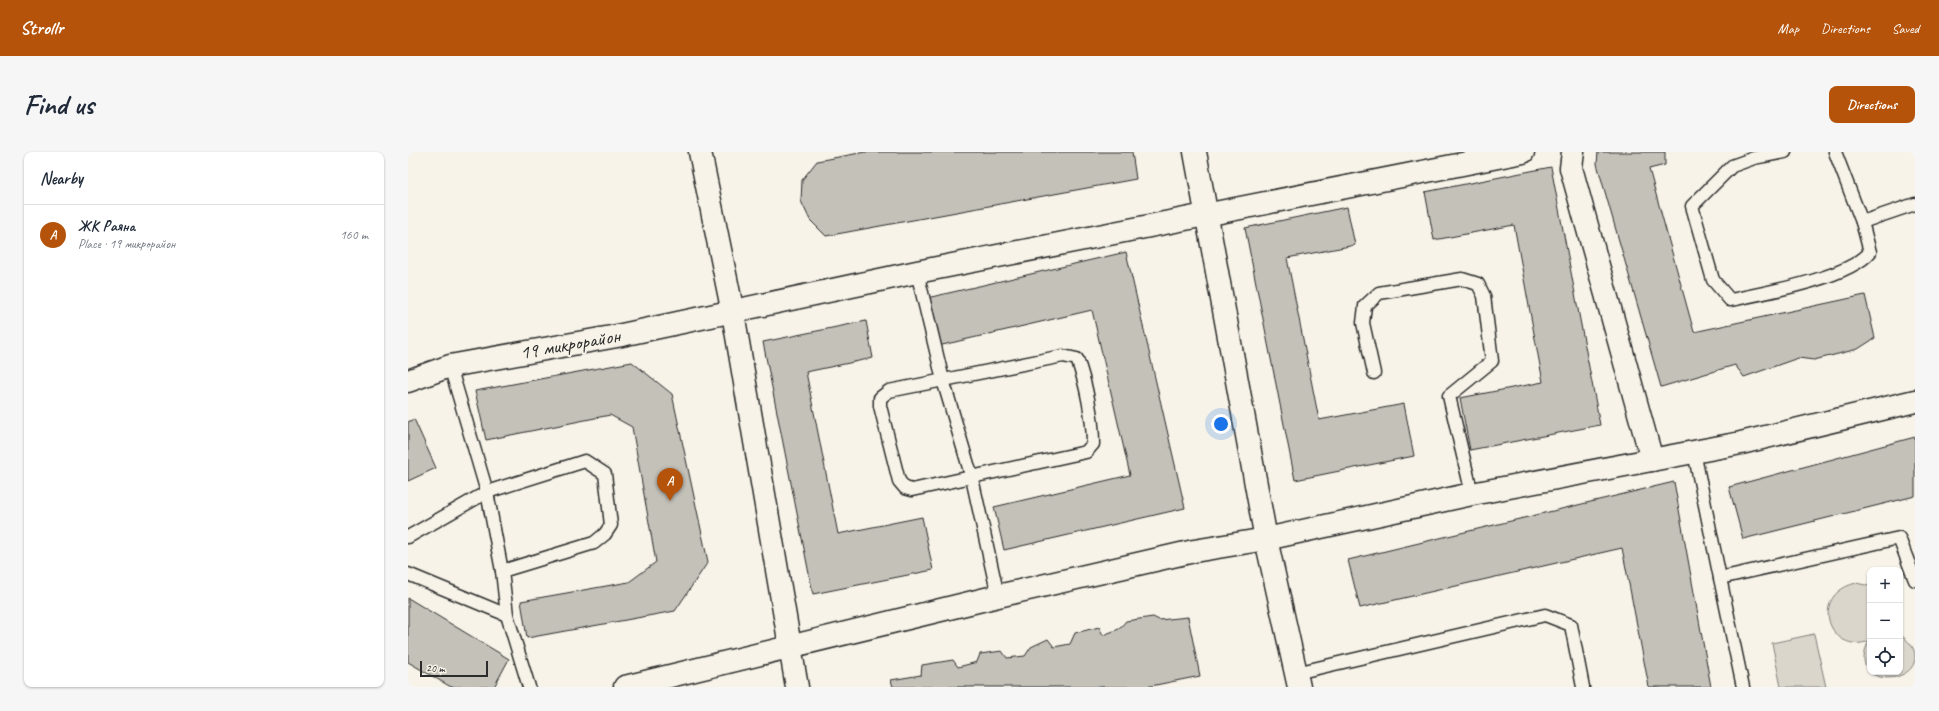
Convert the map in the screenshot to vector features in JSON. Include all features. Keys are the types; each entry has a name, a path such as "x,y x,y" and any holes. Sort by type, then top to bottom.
{"street":[{"path":"700,152 733,313 797,687"},
{"path":"1195,152 1266,539 1298,680"},
{"name":"19 микрорайон","path":"408,381 450,366 618,336 733,313 917,272 1207,213 1523,152"},
{"path":"1573,152 1571,168 1652,460"},
{"path":"625,687 790,648 998,596 1194,551 1266,539 1472,494 1741,443 1915,401"}],"lane":[{"path":"1785,152 1754,158 1732,166 1692,206 1713,280 1730,300 1787,288 1826,276 1861,260 1870,252 1862,222 1835,152"},
{"path":"1862,222 1915,204"},
{"path":"917,272 943,380 972,478 998,596"},
{"path":"1374,373 1363,323 1365,306 1379,293 1462,279 1478,284 1484,296 1492,361 1449,396 1472,494"},
{"path":"1063,356 1077,360 1082,372 1093,433 1093,444 1086,452 972,478 912,490 905,488 899,481 880,406 880,398 889,391 1063,356"},
{"path":"450,366 487,492 502,571 507,615 529,687"},
{"path":"1694,452 1743,687"},
{"path":"408,537 487,492 585,462 604,474 611,525 605,534 594,543 502,571"},
{"path":"1720,578 1899,538 1915,580"},
{"path":"408,574 507,615"},
{"path":"1298,680 1545,616 1571,625 1583,687"}],"shaded area":[{"path":"1856,583 1867,585 1867,641 1855,643 1844,640 1835,632 1830,622 1828,611 1832,599 1841,590"},
{"path":"1814,634 1826,687 1781,687 1772,643"},
{"path":"1903,638 1912,647 1915,653 1912,667 1904,674"},
{"path":"1867,647 1867,668 1866,667 1864,656"},
{"path":"1876,675 1901,675 1894,677 1883,678"}],"building":[{"path":"865,152 1132,152 1136,179 826,236 810,220 801,201 802,180 817,161"},
{"path":"1598,152 1665,152 1665,165 1649,169 1694,332 1865,295 1875,338 1858,349 1814,360 1798,358 1744,377 1735,365 1661,387 1597,164"},
{"path":"1551,167 1600,425 1470,450 1460,398 1543,382 1514,225 1434,240 1425,192"},
{"path":"1347,207 1355,245 1287,258 1319,420 1404,404 1414,456 1295,480 1245,228"},
{"path":"1126,252 1185,508 1004,550 994,507 1130,475 1092,310 938,346 927,298"},
{"path":"866,321 873,358 806,372 838,534 922,517 933,570 813,594 763,342"},
{"path":"632,362 672,394 708,562 675,611 527,638 521,601 629,582 656,562 632,427 610,415 486,440 475,391"},
{"path":"414,419 436,468 408,481 408,422"},
{"path":"1915,437 1915,496 1743,539 1729,487"},
{"path":"1674,482 1711,687 1649,687 1622,548 1360,608 1348,560"},
{"path":"408,598 509,659 494,687 451,687 408,662"},
{"path":"1153,617 1159,620 1188,617 1200,676 1146,687 893,687 891,680 921,675 922,665 953,660 958,667 977,662 980,654 1002,651 1007,658 1025,656 1031,647 1048,639 1054,647 1070,644 1075,633 1099,627 1103,635 1119,629 1126,621"}],"place":[{"name":"ЖК Раяна","path":"670,501"}]}
